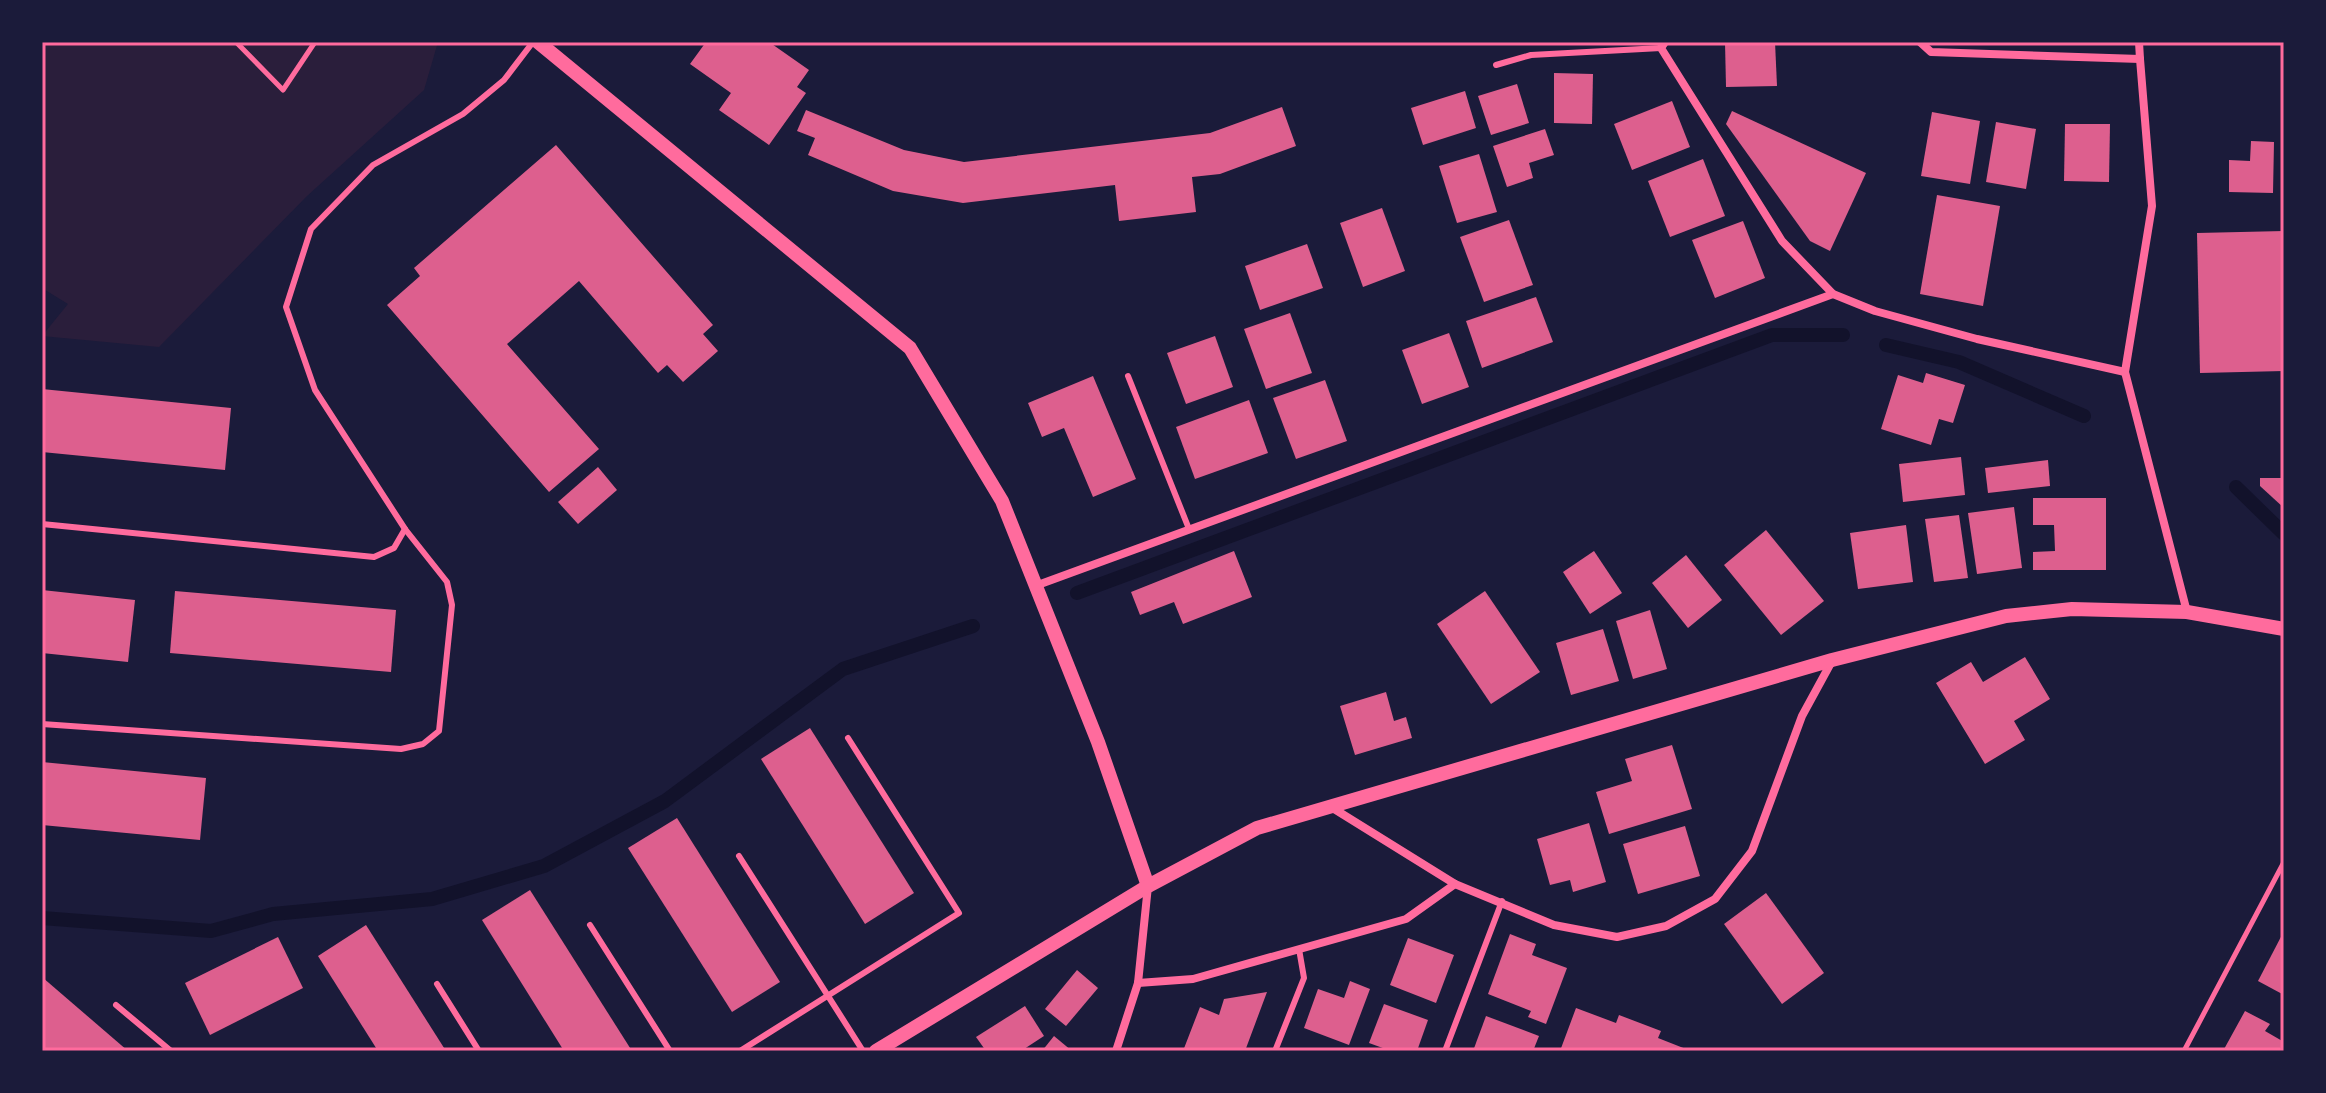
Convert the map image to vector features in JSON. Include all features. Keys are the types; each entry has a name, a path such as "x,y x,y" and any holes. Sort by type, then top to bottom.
{"street":[{"path":"535,42 910,348 1002,501 1098,742 1148,886 1138,983 1116,1051"},
{"path":"1920,42 1931,52 2140,59"},
{"path":"2139,42 2152,206 2125,372 2187,612"},
{"path":"1663,45 1782,241 1833,294 1875,311 1977,339 2125,372"},
{"path":"1035,586 1833,294"},
{"path":"876,1051 1148,886 1257,828 1329,806 1832,660 2006,616 2072,609 2187,612 2284,629"},
{"path":"1329,806 1455,884 1554,925 1617,937 1666,926 1715,899 1752,851 1802,716 1832,660"},
{"path":"1138,983 1193,979 1406,919 1455,884"}],"lane":[{"path":"42,724 401,749 423,744 439,731 452,605 447,582 405,529 315,390 286,307 311,229 373,165 463,114 504,80 535,42"},
{"path":"1496,65 1531,55 1663,45"},
{"path":"1128,376 1189,529"},
{"path":"42,524 374,557 394,548 405,529"},
{"path":"740,1051 959,913 848,738"},
{"path":"739,856 863,1051"},
{"path":"1445,1051 1502,901"},
{"path":"590,925 670,1051"},
{"path":"1275,1051 1304,978 1299,949"},
{"path":"437,984 479,1051"},
{"path":"116,1005 171,1051"}],"path":[{"path":"236,42 283,90 315,42"},
{"path":"391,42 433,42"},
{"path":"2184,1051 2284,862"}],"shaded area":[{"path":"42,42 438,42 424,90 307,196 159,347 42,336 68,304 42,288"}],"building":[{"path":"706,42 769,42 809,70 797,87 806,93 769,145 719,110 731,93 690,64"},
{"path":"1725,42 1775,42 1777,86 1726,87"},
{"path":"1554,73 1593,74 1592,124 1554,123"},
{"path":"1517,84 1529,123 1491,135 1478,96"},
{"path":"1465,91 1476,128 1423,145 1411,108"},
{"path":"1672,101 1690,147 1632,170 1614,124"},
{"path":"1282,107 1296,146 1220,174 1192,177 1196,212 1119,221 1115,185 963,203 893,191 808,155 815,138 797,131 806,110 904,150 964,162 1210,133"},
{"path":"1732,111 1866,173 1830,251 1810,241 1726,124"},
{"path":"1932,112 1980,121 1970,184 1921,176"},
{"path":"1996,122 2036,129 2026,189 1986,182"},
{"path":"2065,124 2110,124 2109,182 2064,181"},
{"path":"1545,129 1554,155 1529,163 1533,178 1507,187 1493,146"},
{"path":"2251,141 2274,142 2273,193 2229,192 2229,160 2250,161"},
{"path":"556,145 713,325 703,334 718,351 683,382 667,365 658,373 579,281 507,344 599,449 549,492 387,305 420,276 414,268"},
{"path":"1479,154 1497,212 1457,223 1439,166"},
{"path":"1703,159 1725,216 1670,237 1648,181"},
{"path":"1937,195 2000,206 1983,306 1920,294"},
{"path":"1382,208 1405,271 1363,287 1340,223"},
{"path":"1509,220 1533,285 1484,302 1460,237"},
{"path":"1743,221 1765,278 1715,298 1692,240"},
{"path":"2284,231 2284,371 2200,373 2197,233"},
{"path":"1307,244 1323,288 1260,310 1245,266"},
{"path":"1536,297 1553,342 1482,368 1466,321"},
{"path":"1290,313 1312,373 1266,389 1244,329"},
{"path":"1449,333 1469,387 1422,404 1402,350"},
{"path":"1215,336 1233,387 1186,404 1167,353"},
{"path":"1926,373 1965,385 1953,423 1939,419 1931,445 1881,429 1898,375 1923,383"},
{"path":"1093,376 1136,479 1093,497 1064,428 1042,437 1028,403"},
{"path":"1325,380 1347,441 1296,459 1273,398"},
{"path":"42,389 231,408 225,470 42,452"},
{"path":"1249,400 1268,453 1195,479 1176,427"},
{"path":"1961,457 1965,495 1903,502 1899,464"},
{"path":"2048,460 2050,486 1988,493 1985,468"},
{"path":"598,467 617,490 578,524 558,502"},
{"path":"2260,478 2284,478 2284,508 2260,486"},
{"path":"2033,498 2106,498 2106,570 2033,570 2033,552 2055,551 2054,525 2033,525"},
{"path":"2014,507 2022,568 1977,574 1968,513"},
{"path":"1959,515 1968,578 1934,582 1925,519"},
{"path":"1906,525 1913,582 1858,589 1850,533"},
{"path":"1766,530 1824,601 1781,635 1724,565"},
{"path":"1234,551 1252,597 1183,624 1174,602 1140,615 1131,592"},
{"path":"1594,551 1622,593 1590,614 1563,572"},
{"path":"1686,555 1722,600 1688,628 1652,583"},
{"path":"42,590 135,600 128,662 42,653"},
{"path":"175,591 396,610 391,672 170,653"},
{"path":"1485,591 1540,672 1491,704 1437,624"},
{"path":"1650,610 1667,669 1633,679 1616,621"},
{"path":"1603,629 1619,681 1571,695 1556,643"},
{"path":"2025,657 2050,699 2014,721 2025,740 1985,764 1936,683 1971,662 1983,682"},
{"path":"1386,692 1394,721 1406,717 1412,738 1355,755 1340,706"},
{"path":"810,728 914,893 865,924 761,759"},
{"path":"1672,745 1692,809 1609,834 1596,792 1632,781 1625,759"},
{"path":"42,762 206,778 200,840 42,825"},
{"path":"677,818 780,982 732,1012 628,848"},
{"path":"1589,823 1606,882 1573,892 1570,880 1550,885 1537,839"},
{"path":"1685,826 1700,876 1638,894 1623,844"},
{"path":"530,890 632,1051 564,1051 482,920"},
{"path":"1766,893 1824,973 1782,1004 1724,924"},
{"path":"366,925 446,1051 378,1051 318,956"},
{"path":"2284,931 2284,995 2258,981"},
{"path":"1510,934 1536,944 1532,955 1567,968 1546,1024 1528,1017 1531,1011 1488,994"},
{"path":"278,937 303,988 210,1035 185,983"},
{"path":"1408,938 1454,955 1436,1003 1390,985"},
{"path":"1077,970 1098,988 1066,1026 1045,1009"},
{"path":"42,977 128,1051 42,1051"},
{"path":"1350,981 1370,989 1349,1045 1304,1028 1318,989 1344,998"},
{"path":"1267,992 1245,1051 1183,1051 1200,1007 1219,1015 1224,999"},
{"path":"1384,1004 1428,1020 1417,1051 1391,1051 1369,1043"},
{"path":"1025,1006 1044,1036 1021,1051 986,1051 976,1037"},
{"path":"1576,1008 1616,1023 1619,1015 1661,1031 1658,1038 1691,1051 1560,1051"},
{"path":"2245,1011 2270,1024 2265,1031 2284,1042 2279,1051 2223,1051"},
{"path":"1486,1016 1539,1036 1533,1051 1473,1051"},
{"path":"1054,1036 1072,1051 1042,1051"}],"waterway":[{"path":"1077,593 1772,335 1843,335"},
{"path":"1886,345 1959,362 2084,416"},
{"path":"2236,487 2284,534"},
{"path":"42,918 211,931 273,914 432,899 544,866 665,801 843,669 973,626"}]}
